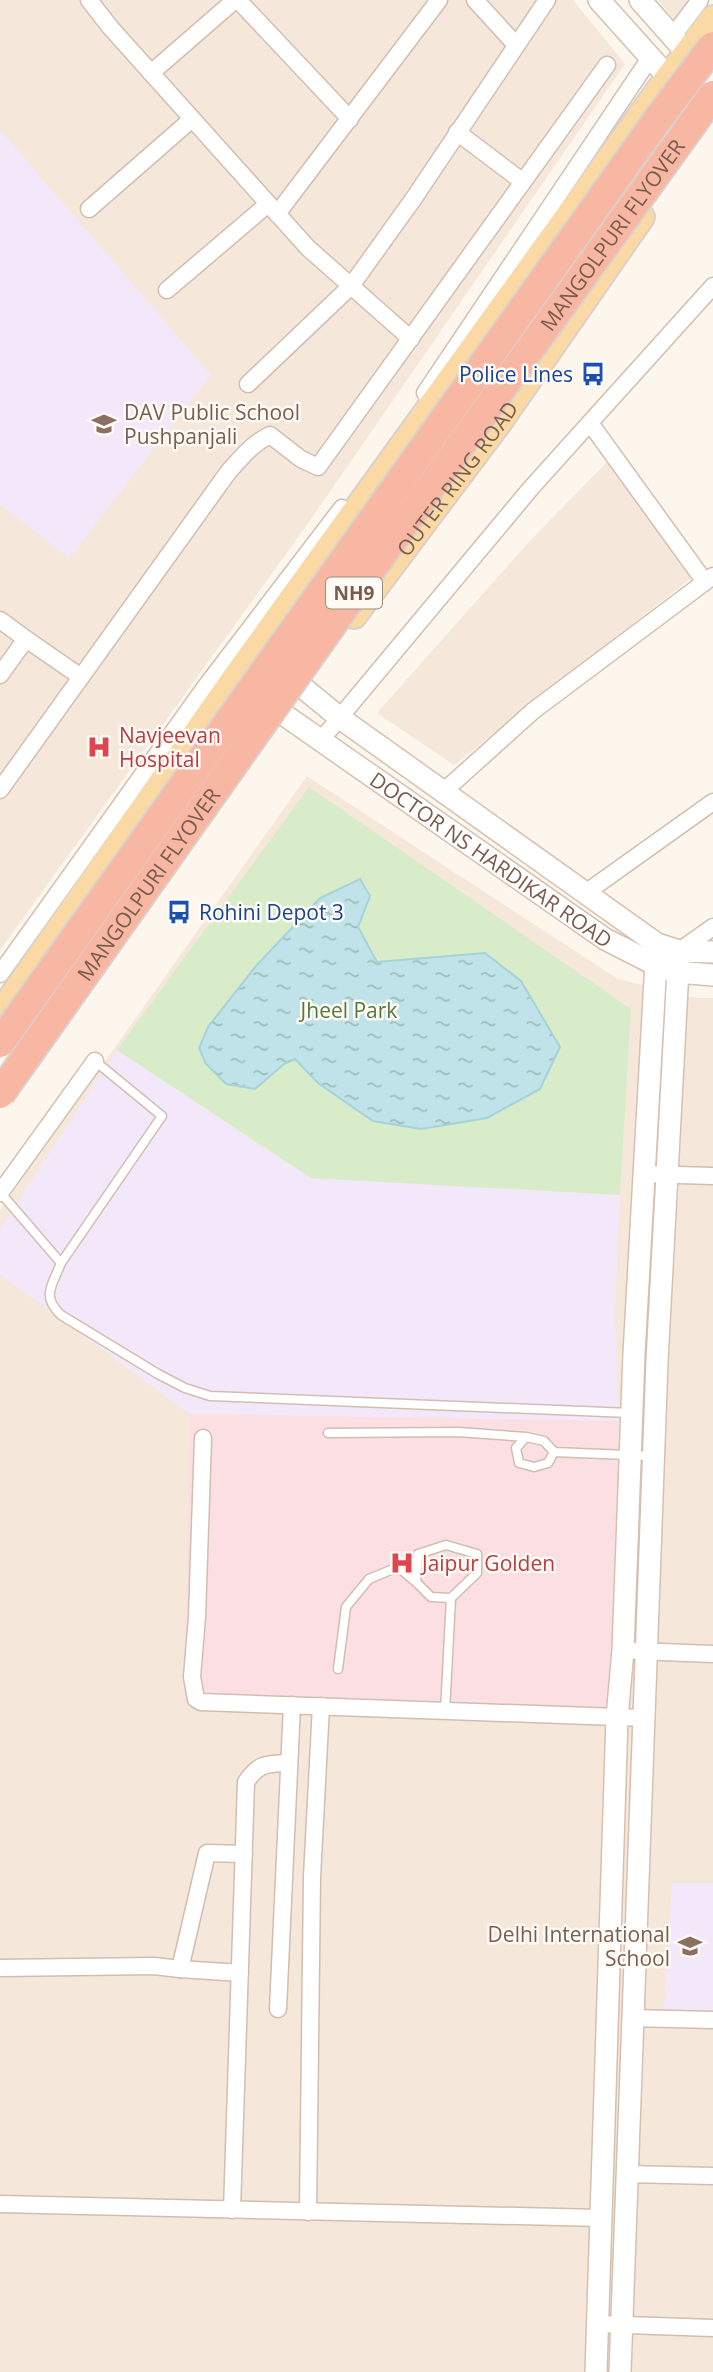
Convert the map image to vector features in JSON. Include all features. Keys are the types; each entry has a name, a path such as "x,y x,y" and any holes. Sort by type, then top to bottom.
{"highway":[{"name":"MANGOLPURI FLYOVER","path":"0,1042 633,153 690,45"},
{"name":"MANGOLPURI FLYOVER","path":"0,1094 355,592 712,112"}],"main road":[{"path":"0,1013 351,517 690,45 713,18"},
{"name":"OUTER RING ROAD","path":"0,1112 301,686 499,423 712,112"},
{"path":"555,234 608,266"},
{"path":"351,517 400,555"},
{"path":"142,810 195,837"}],"street":[{"path":"89,0 308,248 411,339"},
{"path":"151,73 237,0 350,119"},
{"path":"167,290 272,209 350,119 439,0"},
{"path":"475,0 516,45"},
{"path":"248,384 351,286 547,0"},
{"path":"599,0 668,77"},
{"path":"640,0 690,45 700,0"},
{"path":"0,974 206,686 383,455 650,58"},
{"path":"0,790 229,471 248,450 270,435 301,459 318,467 607,65"},
{"path":"89,209 192,119"},
{"path":"457,132 523,182"},
{"path":"321,740 522,499 713,286"},
{"path":"443,792 533,711 709,579 590,423"},
{"path":"0,620 81,677"},
{"path":"0,675 26,639"},
{"name":"DOCTOR NS HARDIKAR ROAD","path":"301,686 340,718 584,894 657,955"},
{"name":"DOCTOR NS HARDIKAR ROAD","path":"283,714 605,939 713,975"},
{"path":"584,894 713,802"},
{"path":"620,2372 654,1455 678,962 713,927"},
{"name":"DOCTOR NS HARDIKAR ROAD","path":"678,962 713,952"},
{"path":"596,2372 617,1718 623,1650 644,1174 657,955"},
{"path":"0,1192 95,1061"},
{"path":"644,1174 713,1175"},
{"path":"203,1438 197,1617 192,1677 194,1694 201,1702 644,1718"},
{"path":"623,1650 713,1654"},
{"path":"278,2009 292,1705"},
{"path":"308,2212 312,1877 321,1706"},
{"path":"232,2210 246,1782 254,1770 265,1764 289,1763"},
{"path":"180,1969 207,1853 244,1854"},
{"path":"0,1968 154,1966 240,1973"},
{"path":"632,2018 713,2020"},
{"path":"626,2174 713,2176"},
{"path":"0,2204 601,2218"},
{"path":"597,2324 713,2328"}],"lane":[{"path":"95,1061 162,1116 61,1263 48,1295 50,1305 61,1315 159,1374 185,1388 210,1396 633,1413"},
{"path":"0,1192 61,1263"},
{"path":"328,1433 458,1432 526,1437 544,1441 554,1452 654,1455"},
{"path":"526,1437 516,1448 519,1463 534,1467 548,1463 554,1452"},
{"path":"416,1582 418,1554 446,1545 477,1554 477,1573 451,1598 444,1711"},
{"path":"338,1669 346,1606 369,1579 398,1567 431,1597 451,1598"}],"shaded area":[{"path":"0,0 573,0 625,64 309,522 0,950"},
{"path":"658,0 688,0 674,19"},
{"path":"0,130 211,375 69,558 0,504"},
{"path":"607,462 691,578 454,765 377,713 528,543"},
{"path":"307,776 618,979 697,998 713,998 713,2372 0,2372 0,1210"},
{"path":"117,1050 311,1178 620,1195 615,1312 619,1421 190,1414 0,1274 0,1229"},
{"name":"Jaipur Golden","path":"190,1414 619,1421 613,1711 184,1705"},
{"name":"Delhi International School","path":"672,1883 713,1883 713,2011 664,2009"}],"green space":[{"name":"Jheel Park","path":"309,787 631,1009 620,1195 311,1178 117,1050"}],"water":[{"path":"360,879 370,896 358,927 377,962 485,953 521,981 560,1047 540,1089 487,1118 421,1129 373,1121 318,1083 295,1059 284,1064 255,1089 226,1084 206,1064 199,1048 208,1027 256,966 320,898"}],"place":[{"name":"Police Lines","path":"593,374"},
{"name":"DAV Public School Pushpanjali","path":"104,424"},
{"name":"Navjeevan Hospital","path":"99,747"},
{"name":"Rohini Depot 3","path":"179,912"},
{"name":"Jaipur Golden","path":"402,1563"},
{"name":"Delhi International School","path":"690,1946"}]}
